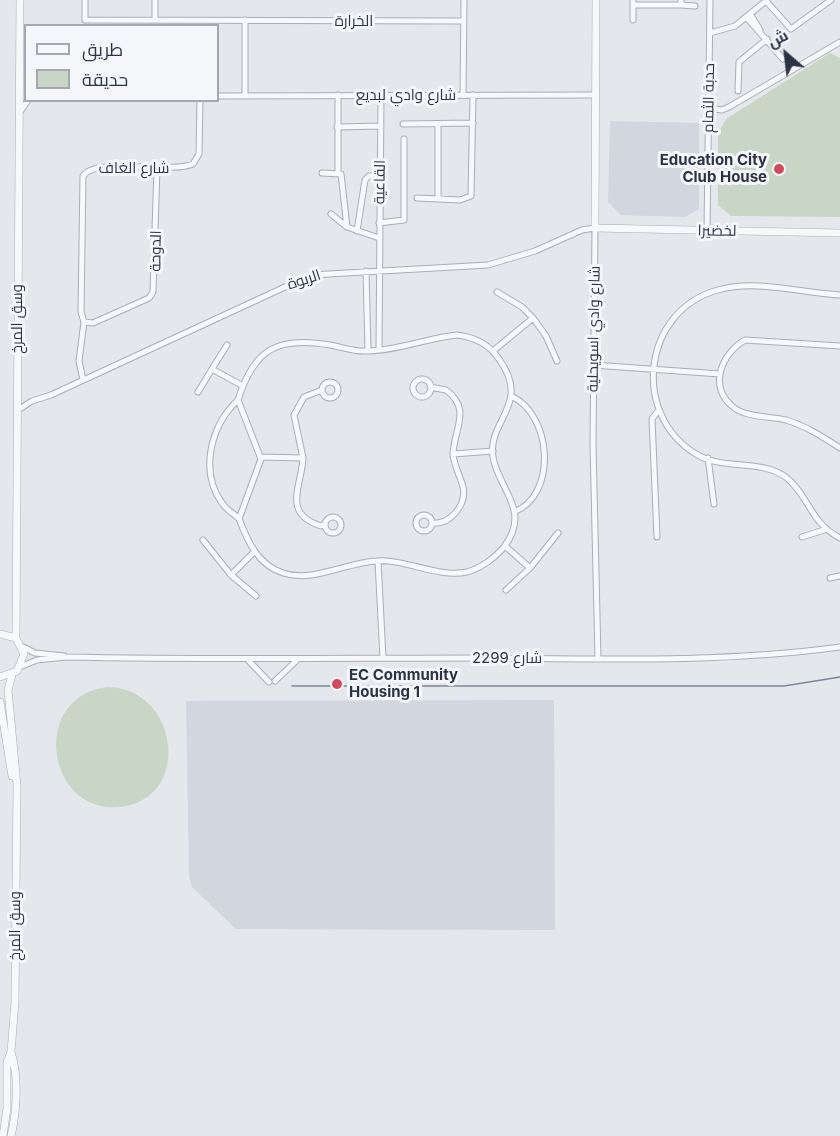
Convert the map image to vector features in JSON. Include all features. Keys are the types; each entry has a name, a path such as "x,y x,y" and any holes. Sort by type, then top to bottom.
{"street":[{"name":"وسق المرخ","path":"15,638 19,113 22,86 20,0"},
{"name":"الخرارة","path":"85,0 85,20 464,21"},
{"path":"155,0 155,20"},
{"path":"463,95 464,0"},
{"name":"شارع وادي اسويحلية","path":"596,0 593,365 598,658"},
{"name":"حدبة الثمام","path":"707,231 710,0"},
{"path":"710,33 729,30 749,17 767,0 791,29 831,0"},
{"path":"633,20 633,3 681,3 695,6"},
{"path":"749,17 783,59"},
{"path":"245,20 245,95"},
{"path":"738,91 739,62 767,39"},
{"path":"709,108 722,110 729,107 839,44"},
{"path":"338,95 338,173"},
{"name":"القاعية","path":"380,350 381,95"},
{"path":"417,198 460,200 471,196 473,95"},
{"name":"شارع وادي لبديع","path":"219,96 594,95"},
{"path":"19,113 27,102"},
{"name":"شارع الغاف","path":"83,320 83,176 95,167 185,167 197,159 200,139 200,102"},
{"path":"404,124 473,123"},
{"path":"438,124 438,199"},
{"path":"338,127 381,126"},
{"path":"379,223 404,220 404,139"},
{"name":"الدوحة","path":"83,320 93,323 148,298 153,292 156,168"},
{"path":"322,173 338,173 342,176 347,226"},
{"path":"357,231 364,180 369,176 380,175"},
{"path":"331,214 347,226 379,238"},
{"name":"لخضيرا","path":"595,228 840,233"},
{"name":"الربوة","path":"16,411 32,401 83,380 297,280 326,273 488,265 535,251 582,230 595,228"},
{"path":"366,271 368,351"},
{"path":"840,295 776,288 742,287 717,290 689,303 669,324 658,346 653,370 657,412 683,443 696,454 771,470 788,478 824,530 840,538"},
{"path":"497,292 522,307 532,318 546,336 557,361"},
{"path":"367,297 371,300 379,297"},
{"path":"493,351 532,318"},
{"path":"83,320 79,361 83,380"},
{"path":"457,335 472,338 493,351 506,370 511,396 493,451 495,465 509,493 514,512 512,531 505,546 483,565 458,573 378,561 360,562 313,574 290,575 270,568 254,552 240,519 227,509 219,497 211,458 212,443 219,422 238,400 254,364 279,344 308,341 368,351 380,350 457,335"},
{"path":"840,346 745,340 732,348 720,374 722,394 732,407 804,426 840,448"},
{"path":"198,392 227,345"},
{"path":"593,365 720,374"},
{"path":"212,369 243,386"},
{"path":"430,387 446,390 460,407 461,419 453,454 455,468 463,486 461,502 446,521 432,523"},
{"path":"322,390 304,397 294,415 303,458 296,494 297,504 308,520 321,526 325,524"},
{"path":"16,394 32,401"},
{"path":"511,396 525,403 531,411 541,430 544,449 541,479 531,502 514,512"},
{"path":"238,400 261,457 257,475 240,519"},
{"path":"657,412 652,419 657,537"},
{"path":"453,454 493,451"},
{"path":"261,457 303,458"},
{"path":"708,458 714,504"},
{"path":"802,537 824,530"},
{"path":"506,590 530,568 558,532"},
{"path":"203,540 231,575 256,596"},
{"path":"505,546 530,568"},
{"path":"231,575 254,552"},
{"path":"378,561 383,658"},
{"path":"830,578 840,576"},
{"path":"0,634 15,638 23,647 22,666 12,675 0,677"},
{"name":"شارع 2299","path":"23,647 35,653 66,657 297,660 764,656 840,647"},
{"name":"شارع 2299","path":"22,666 37,660 66,657"},
{"path":"248,660 272,682 297,660"},
{"name":"وسق المرخ","path":"3,1136 7,1108 7,1062 11,1052 15,1002 15,745 8,690 12,675"},
{"name":"وسق المرخ","path":"0,702 15,800"},
{"name":"وسق المرخ","path":"11,1052 14,1063 15,1107 11,1136"}],"shaded area":[{"path":"610,121 699,123 699,209 685,217 621,215 608,202"},
{"path":"554,700 555,930 236,929 192,887 189,874 186,701"}],"green space":[{"name":"Education City Club House","path":"830,53 840,58 840,217 731,216 718,205 718,133 726,119"},
{"path":"107,687 131,692 150,705 162,723 168,744 167,766 159,785 143,800 119,807 95,804 76,793 63,775 57,753 58,731 66,711 82,695"}],"tram line":[{"path":"292,686 784,686 840,677"}],"place":[{"name":"Education City Club House","path":"779,169"},
{"name":"EC Community Housing 1","path":"337,684"}]}
